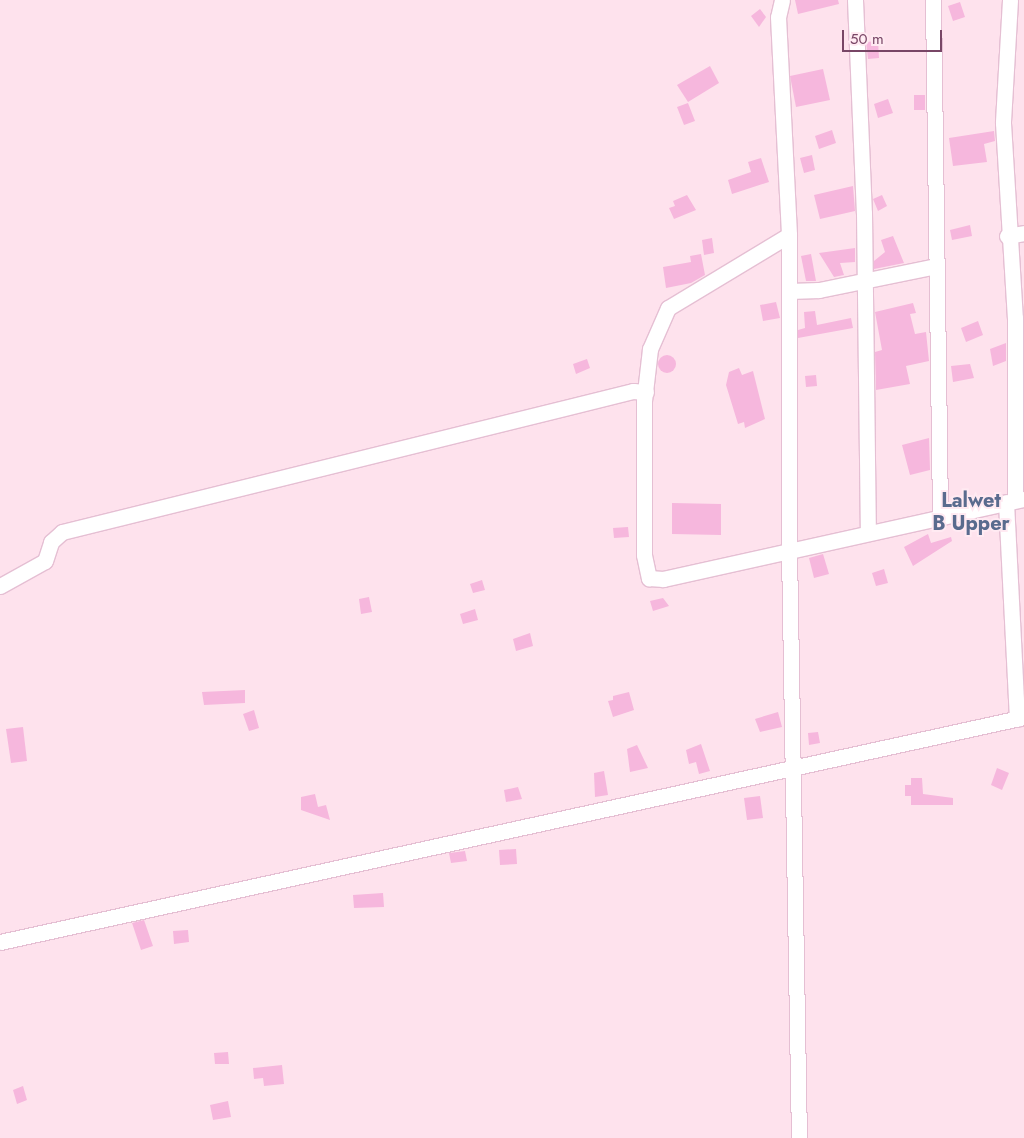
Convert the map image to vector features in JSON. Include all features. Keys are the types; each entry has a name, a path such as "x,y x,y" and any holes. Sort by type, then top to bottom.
{"street":[{"path":"782,0 778,17 789,235 789,550 799,1138"},
{"path":"855,0 868,532"},
{"path":"933,0 940,516"},
{"path":"0,942 792,770 1021,718 1015,500 1015,318 1007,236 1003,123 1010,0"},
{"path":"1007,236 1024,234"},
{"path":"789,235 668,308 650,349 646,392 644,556 649,578 663,579 1015,500"},
{"path":"789,292 936,266"},
{"path":"0,586 45,562 51,542 62,532 614,395 646,392"}],"building":[{"path":"795,0 838,0 839,4 798,14"},
{"path":"960,2 965,17 953,21 948,6"},
{"path":"760,9 766,17 759,27 751,16"},
{"path":"878,41 879,58 868,59 866,42"},
{"path":"710,66 719,83 688,102 677,85"},
{"path":"823,69 830,100 796,107 790,76"},
{"path":"914,95 925,95 925,110 914,110"},
{"path":"888,99 893,113 878,118 874,104"},
{"path":"688,103 695,121 684,125 677,107"},
{"path":"832,130 836,143 819,149 815,136"},
{"path":"994,131 995,141 984,144 987,162 953,166 949,138"},
{"path":"812,155 815,170 804,173 800,158"},
{"path":"761,158 769,182 732,194 728,180 751,172 748,162"},
{"path":"853,186 855,211 820,219 814,195"},
{"path":"687,195 696,210 674,219 669,208 675,206 673,201"},
{"path":"882,195 887,206 878,211 873,199"},
{"path":"970,225 972,236 952,240 950,230"},
{"path":"893,236 904,263 874,269 874,261 885,252 881,240"},
{"path":"712,238 714,253 704,255 702,240"},
{"path":"855,248 855,262 840,263 844,275 834,277 819,253"},
{"path":"701,254 705,275 691,283 666,288 663,267 691,262 690,256"},
{"path":"811,254 816,281 806,281 801,256"},
{"path":"776,302 780,318 763,321 760,305"},
{"path":"913,303 916,313 910,314 915,334 926,332 929,361 906,366 910,384 876,390 875,352 882,350 875,312"},
{"path":"815,311 817,325 851,318 853,328 798,338 798,330 805,328 804,312"},
{"path":"978,321 983,335 966,342 961,328"},
{"path":"1006,343 1006,361 993,366 990,349"},
{"path":"667,355 673,358 676,364 673,370 667,373 661,370 658,364 661,358"},
{"path":"587,359 590,368 576,374 573,364"},
{"path":"970,364 974,378 953,382 951,366"},
{"path":"739,368 742,375 753,371 765,419 745,428 744,422 738,424 726,385 729,372"},
{"path":"816,375 817,386 806,387 805,376"},
{"path":"929,438 930,470 910,475 902,445"},
{"path":"672,503 721,504 721,535 672,534"},
{"path":"628,527 629,537 614,538 613,528"},
{"path":"928,534 931,543 951,537 952,541 913,566 904,547"},
{"path":"823,554 829,574 814,578 809,558"},
{"path":"884,569 888,583 876,586 872,573"},
{"path":"482,580 485,590 473,593 470,584"},
{"path":"369,597 372,612 361,614 359,599"},
{"path":"663,598 669,606 653,611 650,601"},
{"path":"475,609 478,620 463,624 460,614"},
{"path":"530,633 533,646 516,651 513,639"},
{"path":"245,690 245,703 204,705 202,692"},
{"path":"629,692 634,710 613,717 608,701 613,700 613,696"},
{"path":"254,710 259,728 249,731 243,714"},
{"path":"778,712 782,727 760,732 755,719"},
{"path":"23,727 27,761 11,763 6,729"},
{"path":"818,732 820,743 809,745 808,733"},
{"path":"701,744 710,771 699,774 696,762 689,764 686,750"},
{"path":"637,745 648,768 630,772 627,749"},
{"path":"997,768 1009,773 1002,790 991,785"},
{"path":"604,771 608,795 595,797 594,773"},
{"path":"911,778 922,778 923,794 953,798 953,805 911,805 911,796 905,796 905,785 911,785"},
{"path":"518,787 522,799 506,802 504,790"},
{"path":"315,794 318,807 326,805 330,820 301,810 301,797"},
{"path":"760,796 763,818 747,820 744,798"},
{"path":"516,849 517,864 500,865 499,850"},
{"path":"465,851 467,861 451,863 449,853"},
{"path":"383,893 384,907 354,908 353,895"},
{"path":"144,920 153,946 141,950 132,923"},
{"path":"188,930 189,942 174,944 173,931"},
{"path":"228,1052 229,1064 215,1064 214,1053"},
{"path":"282,1065 284,1084 264,1086 263,1078 254,1079 253,1068"},
{"path":"23,1086 27,1100 17,1104 13,1090"},
{"path":"228,1101 231,1117 213,1120 210,1105"}],"district":[{"name":"Lalwet B Upper","path":"971,512"}]}
